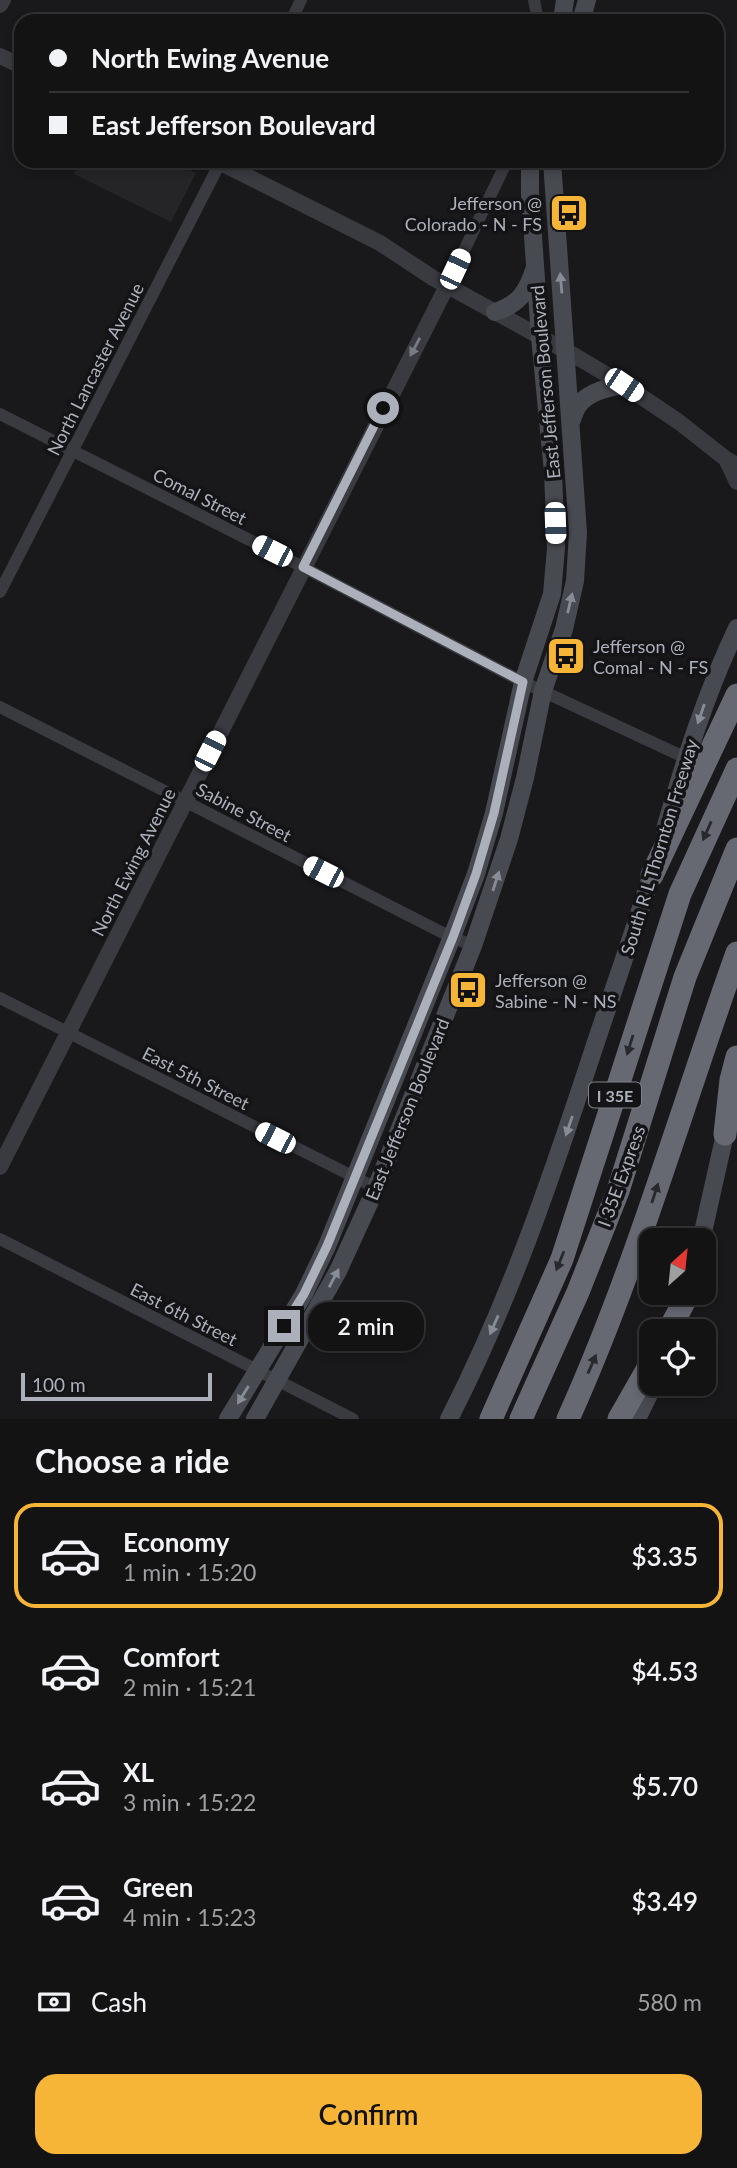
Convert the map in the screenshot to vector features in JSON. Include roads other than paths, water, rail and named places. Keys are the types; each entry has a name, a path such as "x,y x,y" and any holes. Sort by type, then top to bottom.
{"highway":[{"path":"652,875 737,695"},
{"name":"South R L Thornton Freeway","path":"491,1419 562,1259 680,894 737,769"},
{"name":"I 35E Express","path":"521,1419 578,1292 618,1191 685,977 737,849"},
{"path":"568,1419 608,1327 639,1242 737,953"},
{"path":"725,1134 731,1080 737,1057"},
{"path":"619,1419 639,1384"}],"main road":[{"name":"East Jefferson Boulevard","path":"228,1419 304,1294 327,1246 453,937 494,813 523,682 552,594 556,548 553,472 540,337 530,168"},
{"name":"East Jefferson Boulevard","path":"255,1419 338,1271 376,1188 473,946 509,839 543,691 564,629 575,581 578,533 553,168"},
{"path":"495,312 509,308 520,299 535,266"},
{"path":"571,422 578,406 586,398 611,387 624,385"},
{"name":"South R L Thornton Freeway","path":"449,1419 511,1286 538,1216 652,875 685,758 708,692 737,628"},
{"path":"704,1228 725,1134 737,1110"},
{"path":"637,1419 648,1396"}],"street":[{"path":"0,5 3,0"},
{"name":"North Lancaster Avenue","path":"0,592 215,168"},
{"path":"233,168 380,243 447,286 624,385 732,462 737,482"},
{"name":"North Ewing Avenue","path":"0,1167 447,286 504,168"},
{"name":"Comal Street","path":"0,414 523,682 685,758"},
{"name":"Sabine Street","path":"0,707 473,946"},
{"name":"East 5th Street","path":"0,998 376,1188"},
{"name":"East 6th Street","path":"0,1239 353,1419"}],"place":[{"name":"Jefferson @ Colorado - N - FS","path":"569,213"},
{"name":"Jefferson @ Comal - N - FS","path":"566,656"},
{"name":"Jefferson @ Sabine - N - NS","path":"468,990"}]}
